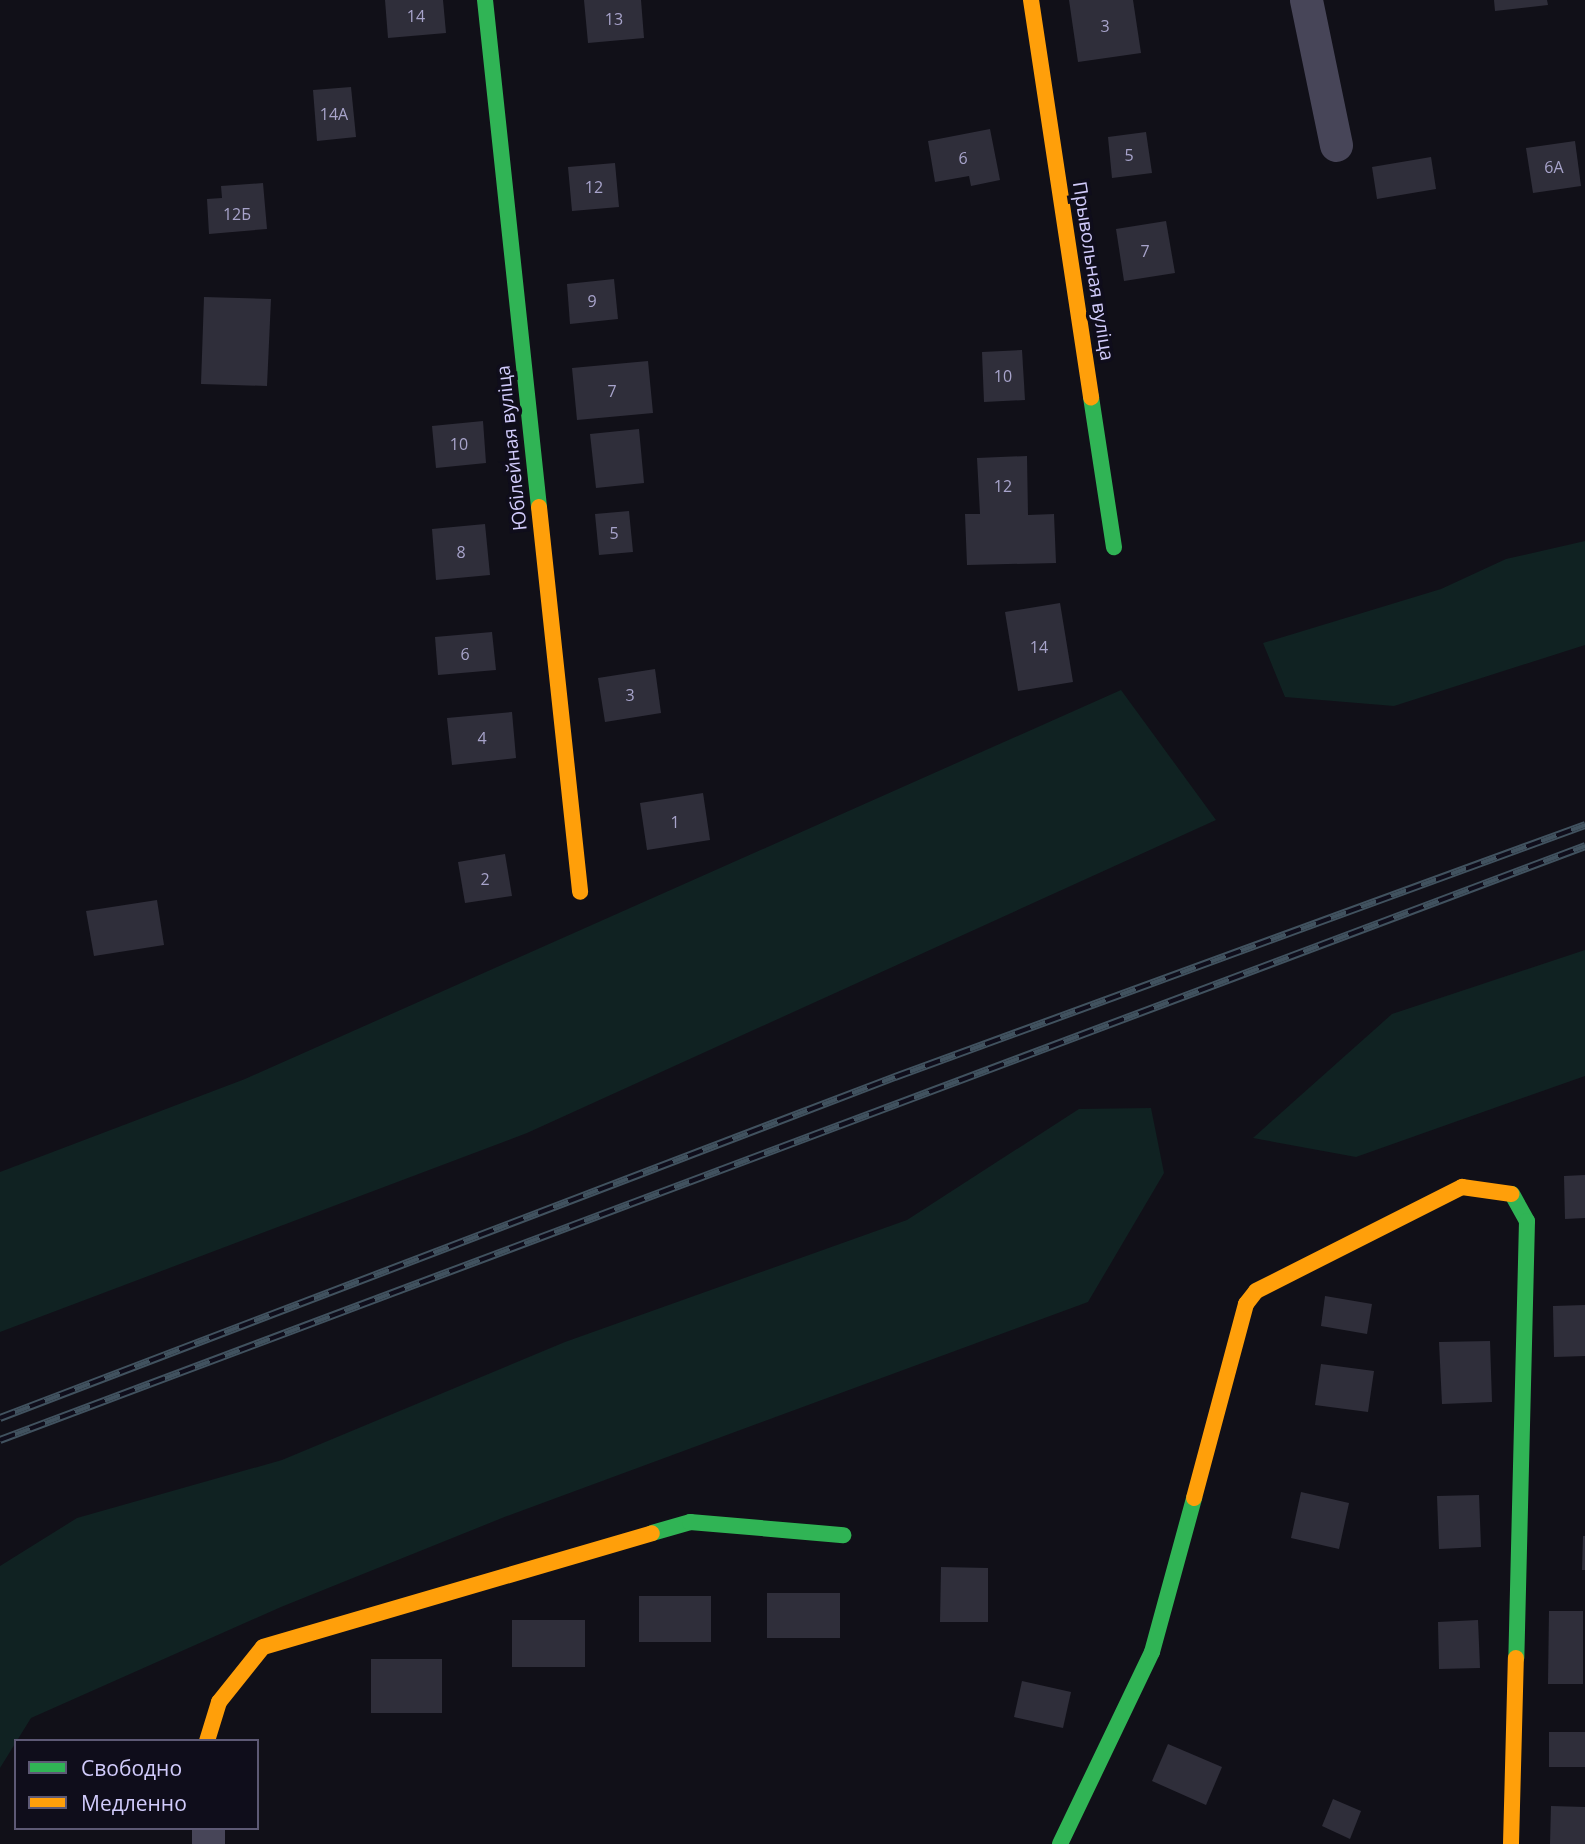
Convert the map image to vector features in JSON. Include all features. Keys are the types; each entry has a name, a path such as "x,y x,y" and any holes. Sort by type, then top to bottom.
{"street":[{"name":"Юбілейная вуліца","path":"485,0 580,892"},
{"name":"Прывольная вуліца","path":"1031,0 1114,547"},
{"path":"1306,0 1336,145"},
{"path":"1060,1844 1152,1652 1246,1304 1256,1291 1462,1187 1490,1186 1516,1195 1527,1222 1511,1844"},
{"path":"208,1739 219,1702 263,1647 690,1522 843,1535"}],"shaded area":[{"path":"1585,541 1585,645 1394,706 1285,697 1263,643 1441,589 1506,559"},
{"path":"1121,690 1216,820 527,1133 0,1332 0,1172 245,1079"},
{"path":"1585,950 1585,1076 1356,1157 1253,1138 1392,1014"},
{"path":"1151,1108 1164,1173 1088,1302 507,1516 281,1607 31,1718 18,1739 14,1739 14,1745 0,1768 0,1566 77,1518 282,1460 565,1342 907,1220 1079,1109"}],"building":[{"path":"385,0 443,0 446,33 388,38"},
{"path":"584,0 641,0 644,38 588,43"},
{"path":"1069,0 1133,0 1141,53 1078,62"},
{"path":"1494,0 1547,0 1548,5 1495,11"},
{"path":"351,87 356,137 317,141 313,90"},
{"path":"990,129 1000,180 971,186 969,176 935,182 928,141"},
{"path":"1146,132 1152,173 1112,178 1108,137"},
{"path":"1575,141 1581,186 1533,193 1526,148"},
{"path":"1431,157 1436,189 1377,199 1372,167"},
{"path":"615,163 619,207 572,211 568,167"},
{"path":"263,183 267,229 209,234 207,199 222,198 221,186"},
{"path":"1166,221 1175,273 1124,281 1116,229"},
{"path":"614,279 618,319 570,324 567,284"},
{"path":"204,297 271,299 267,386 201,384"},
{"path":"1022,350 1025,400 984,402 982,352"},
{"path":"648,361 653,413 577,420 572,368"},
{"path":"483,421 486,463 436,468 432,426"},
{"path":"639,429 644,483 596,488 590,434"},
{"path":"1027,456 1028,515 1054,514 1056,563 967,565 965,514 980,514 977,458"},
{"path":"629,511 633,552 599,555 595,514"},
{"path":"485,524 490,575 436,580 432,529"},
{"path":"1060,603 1073,682 1018,691 1005,612"},
{"path":"492,632 496,670 438,675 435,637"},
{"path":"655,669 661,713 605,722 598,678"},
{"path":"512,712 516,758 452,765 447,718"},
{"path":"703,793 710,840 647,850 640,803"},
{"path":"505,854 512,896 465,903 458,862"},
{"path":"157,900 164,945 94,956 86,911"},
{"path":"1585,1175 1585,1218 1565,1219 1564,1176"},
{"path":"1325,1296 1372,1304 1367,1334 1321,1326"},
{"path":"1585,1305 1585,1356 1554,1357 1553,1306"},
{"path":"1490,1341 1492,1402 1442,1404 1439,1342"},
{"path":"1321,1364 1374,1371 1368,1412 1315,1405"},
{"path":"1301,1492 1349,1503 1339,1549 1291,1538"},
{"path":"1479,1495 1481,1547 1439,1549 1437,1496"},
{"path":"1585,1536 1585,1570 1582,1570"},
{"path":"941,1567 988,1568 988,1622 940,1622"},
{"path":"767,1593 840,1593 840,1638 767,1638"},
{"path":"639,1596 711,1596 711,1642 639,1642"},
{"path":"1549,1611 1583,1611 1583,1684 1548,1684"},
{"path":"512,1620 585,1620 585,1667 512,1667"},
{"path":"1478,1620 1480,1668 1439,1669 1438,1622"},
{"path":"371,1659 442,1659 442,1713 371,1713"},
{"path":"1022,1681 1071,1692 1063,1728 1014,1717"},
{"path":"1549,1732 1585,1732 1585,1767 1549,1767"},
{"path":"1168,1744 1222,1767 1206,1805 1152,1781"},
{"path":"1333,1799 1361,1811 1350,1839 1322,1826"},
{"path":"1551,1806 1585,1807 1585,1844 1550,1844"}],"railway":[{"path":"0,1418 895,1077 1585,825"},
{"path":"0,1440 1585,846"}],"traffic: fast":[{"path":"485,0 539,507"},
{"path":"1091,397 1114,547"},
{"path":"1512,1194 1527,1221 1516,1658"},
{"path":"1060,1844 1152,1652 1194,1498"},
{"path":"652,1533 690,1522 843,1535"}],"traffic: slow":[{"path":"1031,0 1091,397"},
{"path":"539,507 580,892"},
{"path":"1194,1498 1246,1304 1256,1291 1462,1187 1512,1194"},
{"path":"208,1739 219,1702 263,1647 652,1533"},
{"path":"1511,1844 1516,1658"}]}
